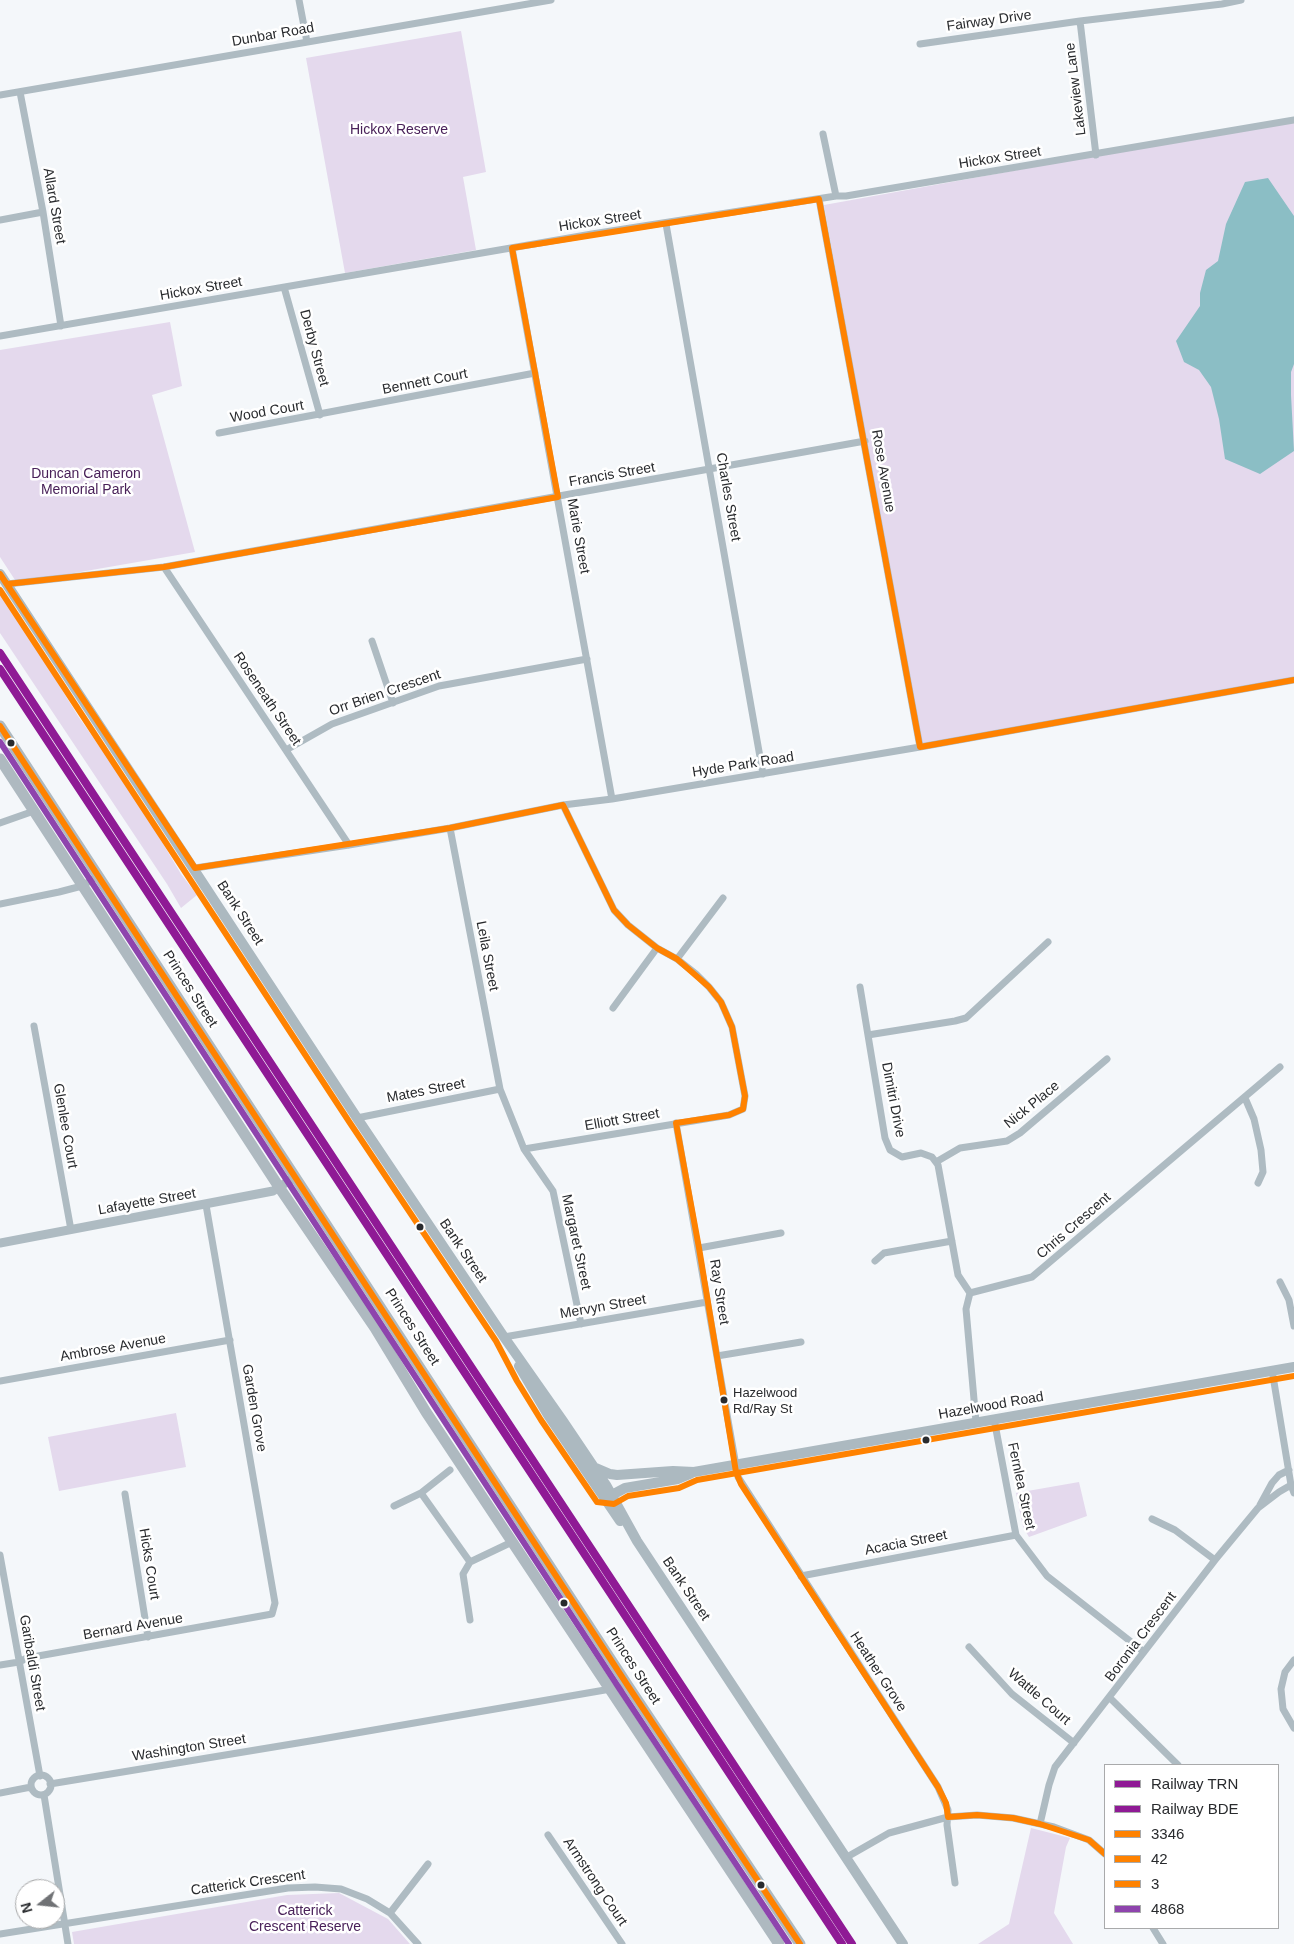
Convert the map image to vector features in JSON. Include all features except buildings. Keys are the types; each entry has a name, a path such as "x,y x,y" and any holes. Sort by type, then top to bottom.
{"highway":[{"name":"Princes Street","path":"0,726 628,1686 800,1944"},
{"path":"0,759 279,1187 375,1328 426,1412 779,1944"}],"main road":[{"name":"Bank Street","path":"0,574 195,868 357,1118 593,1466 637,1541 903,1944"},
{"path":"504,1337 524,1376 548,1415 607,1492"},
{"name":"Hazelwood Road","path":"694,1472 1294,1367"},
{"path":"593,1466 601,1471 617,1476 673,1471 694,1472"},
{"path":"607,1492 678,1478 694,1472"},
{"path":"607,1492 617,1476"}],"street":[{"path":"299,0 306,42"},
{"name":"Dunbar Road","path":"0,95 550,0"},
{"name":"Fairway Drive","path":"920,44 1241,0"},
{"name":"Lakeview Lane","path":"1080,21 1096,155"},
{"name":"Allard Street","path":"20,92 43,212 61,326"},
{"name":"Hickox Street","path":"0,336 592,234 846,196 1294,120"},
{"path":"823,134 836,196"},
{"name":"Rose Avenue","path":"820,199 920,748"},
{"path":"0,220 43,212"},
{"name":"Charles Street","path":"666,224 763,774"},
{"name":"Marie Street","path":"512,248 612,799"},
{"name":"Derby Street","path":"284,287 320,415"},
{"name":"Bennett Court","path":"320,415 535,373"},
{"name":"Wood Court","path":"219,433 320,415"},
{"name":"Francis Street","path":"7,584 164,567 865,441"},
{"name":"Roseneath Street","path":"164,567 349,845"},
{"path":"372,641 393,703"},
{"name":"Orr Brien Crescent","path":"286,750 332,724 439,686 587,659"},
{"name":"Hyde Park Road","path":"195,868 349,845 450,828 563,805 612,799 920,748 1294,680"},
{"name":"Elliott Street","path":"524,1149 729,1115 743,1109 745,1096 732,1026 721,1002 709,986 677,959 657,948 628,925 614,910 563,805"},
{"path":"0,823 34,812"},
{"name":"Leila Street","path":"450,828 500,1089"},
{"path":"0,904 82,886 98,876"},
{"path":"677,959 723,898"},
{"path":"868,1035 966,1018 1048,942"},
{"path":"613,1008 657,948"},
{"name":"Dimitri Drive","path":"860,987 886,1138 890,1150 902,1157 921,1153 932,1157 936,1162"},
{"name":"Glenlee Court","path":"34,1026 71,1230"},
{"name":"Nick Place","path":"936,1162 960,1148 1007,1141 1020,1133 1107,1059"},
{"name":"Chris Crescent","path":"970,1293 1032,1277 1280,1067"},
{"name":"Mates Street","path":"357,1118 500,1089"},
{"name":"Margaret Street","path":"500,1089 524,1149 553,1191 581,1324"},
{"path":"1245,1098 1254,1119 1261,1150 1263,1172 1258,1183"},
{"name":"Ray Street","path":"676,1123 736,1466"},
{"path":"936,1162 938,1164 958,1275 970,1293 966,1309 976,1422"},
{"name":"Lafayette Street","path":"0,1243 273,1191 295,1177"},
{"name":"Garden Grove","path":"206,1205 274,1603 272,1614"},
{"path":"699,1248 782,1233"},
{"path":"875,1261 884,1253 952,1241"},
{"path":"1280,1282 1289,1300 1294,1326"},
{"name":"Mervyn Street","path":"504,1337 707,1302"},
{"name":"Ambrose Avenue","path":"0,1381 230,1340"},
{"path":"717,1356 801,1342"},
{"path":"1272,1370 1293,1489"},
{"name":"Fernlea Street","path":"994,1419 1016,1535 1047,1576 1144,1652"},
{"name":"Heather Grove","path":"736,1466 736,1472 741,1484 938,1787 946,1803 948,1817 946,1825 955,1883"},
{"path":"394,1506 421,1493 450,1470"},
{"path":"1258,1508 1272,1483 1289,1470"},
{"name":"Boronia Crescent","path":"1040,1824 1049,1785 1056,1767 1074,1743 1215,1560 1258,1508 1279,1492 1293,1489"},
{"path":"421,1493 470,1562"},
{"name":"Hicks Court","path":"125,1494 148,1638"},
{"path":"1152,1519 1175,1530 1215,1560"},
{"name":"Acacia Street","path":"801,1576 1016,1535"},
{"path":"470,1620 463,1574 470,1562 512,1542"},
{"name":"Garibaldi Street","path":"0,1555 40,1776"},
{"name":"Bernard Avenue","path":"0,1665 19,1662 27,1658 148,1638 272,1614"},
{"name":"Wattle Court","path":"969,1647 1012,1694 1074,1743"},
{"path":"1294,1660 1285,1672 1281,1689 1283,1709 1294,1728"},
{"name":"Washington Street","path":"50,1784 313,1741 628,1686"},
{"path":"1110,1698 1177,1764"},
{"path":"40,1776 47,1778 50,1784 49,1790 44,1795 34,1793 31,1788 32,1781 40,1776"},
{"path":"0,1793 31,1788"},
{"path":"44,1795 58,1879"},
{"path":"847,1857 889,1834 948,1817 977,1815 1014,1818 1040,1824 1089,1840 1104,1853"},
{"name":"Armstrong Court","path":"548,1835 622,1944"},
{"path":"390,1913 428,1864"},
{"name":"Catterick Crescent","path":"65,1925 288,1888 315,1887 340,1889 367,1899 390,1913 418,1944"},
{"path":"65,1925 68,1944"},
{"name":"Catterick Crescent","path":"0,1934 36,1929"},
{"path":"1154,1929 1163,1944"}],"green space":[{"name":"Hickox Reserve","path":"461,31 486,172 463,177 476,250 345,273 306,58"},
{"path":"1294,120 1294,678 921,746 824,205"},
{"name":"Duncan Cameron Memorial Park","path":"170,322 182,386 152,395 195,552 17,583 0,557 0,350"},
{"path":"0,589 78,716 137,800 181,874 197,895 181,908 167,884 0,633"},
{"path":"176,1413 186,1467 59,1491 48,1437"},
{"path":"1079,1482 1087,1516 1029,1537 1023,1527 1016,1493"},
{"path":"1031,1828 1070,1838 1066,1847 1054,1913 1073,1944 978,1944 1009,1924"},
{"name":"Catterick Crescent Reserve","path":"339,1893 388,1919 410,1944 74,1944 72,1932 287,1895"}],"water":[{"path":"1268,178 1294,216 1294,364 1291,372 1291,395 1294,451 1260,474 1225,459 1219,419 1211,387 1199,370 1184,362 1176,341 1200,306 1200,293 1206,270 1218,261 1226,224 1245,182"}],"rail line":[{"name":"TRN","path":"0,653 852,1944"},
{"name":"BDE","path":"0,669 842,1944"}],"transit line":[{"name":"42","path":"7,584 164,567 558,497 512,248 819,199 920,747 1294,680"},
{"name":"42","path":"0,574 195,868 450,828 563,805 614,910 628,925 657,948 677,959 709,987 721,1002 732,1027 745,1096 743,1109 729,1115 676,1123 736,1472 741,1484 938,1787 946,1803 948,1817 977,1815 1013,1818 1040,1824 1089,1840 1104,1853"},
{"name":"3","path":"0,590 350,1123 496,1341 517,1381 541,1420 597,1502 614,1504 628,1496 679,1488 697,1480 1294,1376"},
{"name":"3346","path":"0,726 628,1686 800,1944"},
{"name":"4868","path":"0,742 621,1691 789,1944"}],"place":[{"name":"Hazelwood Rd/Ray St","path":"724,1400"}]}
